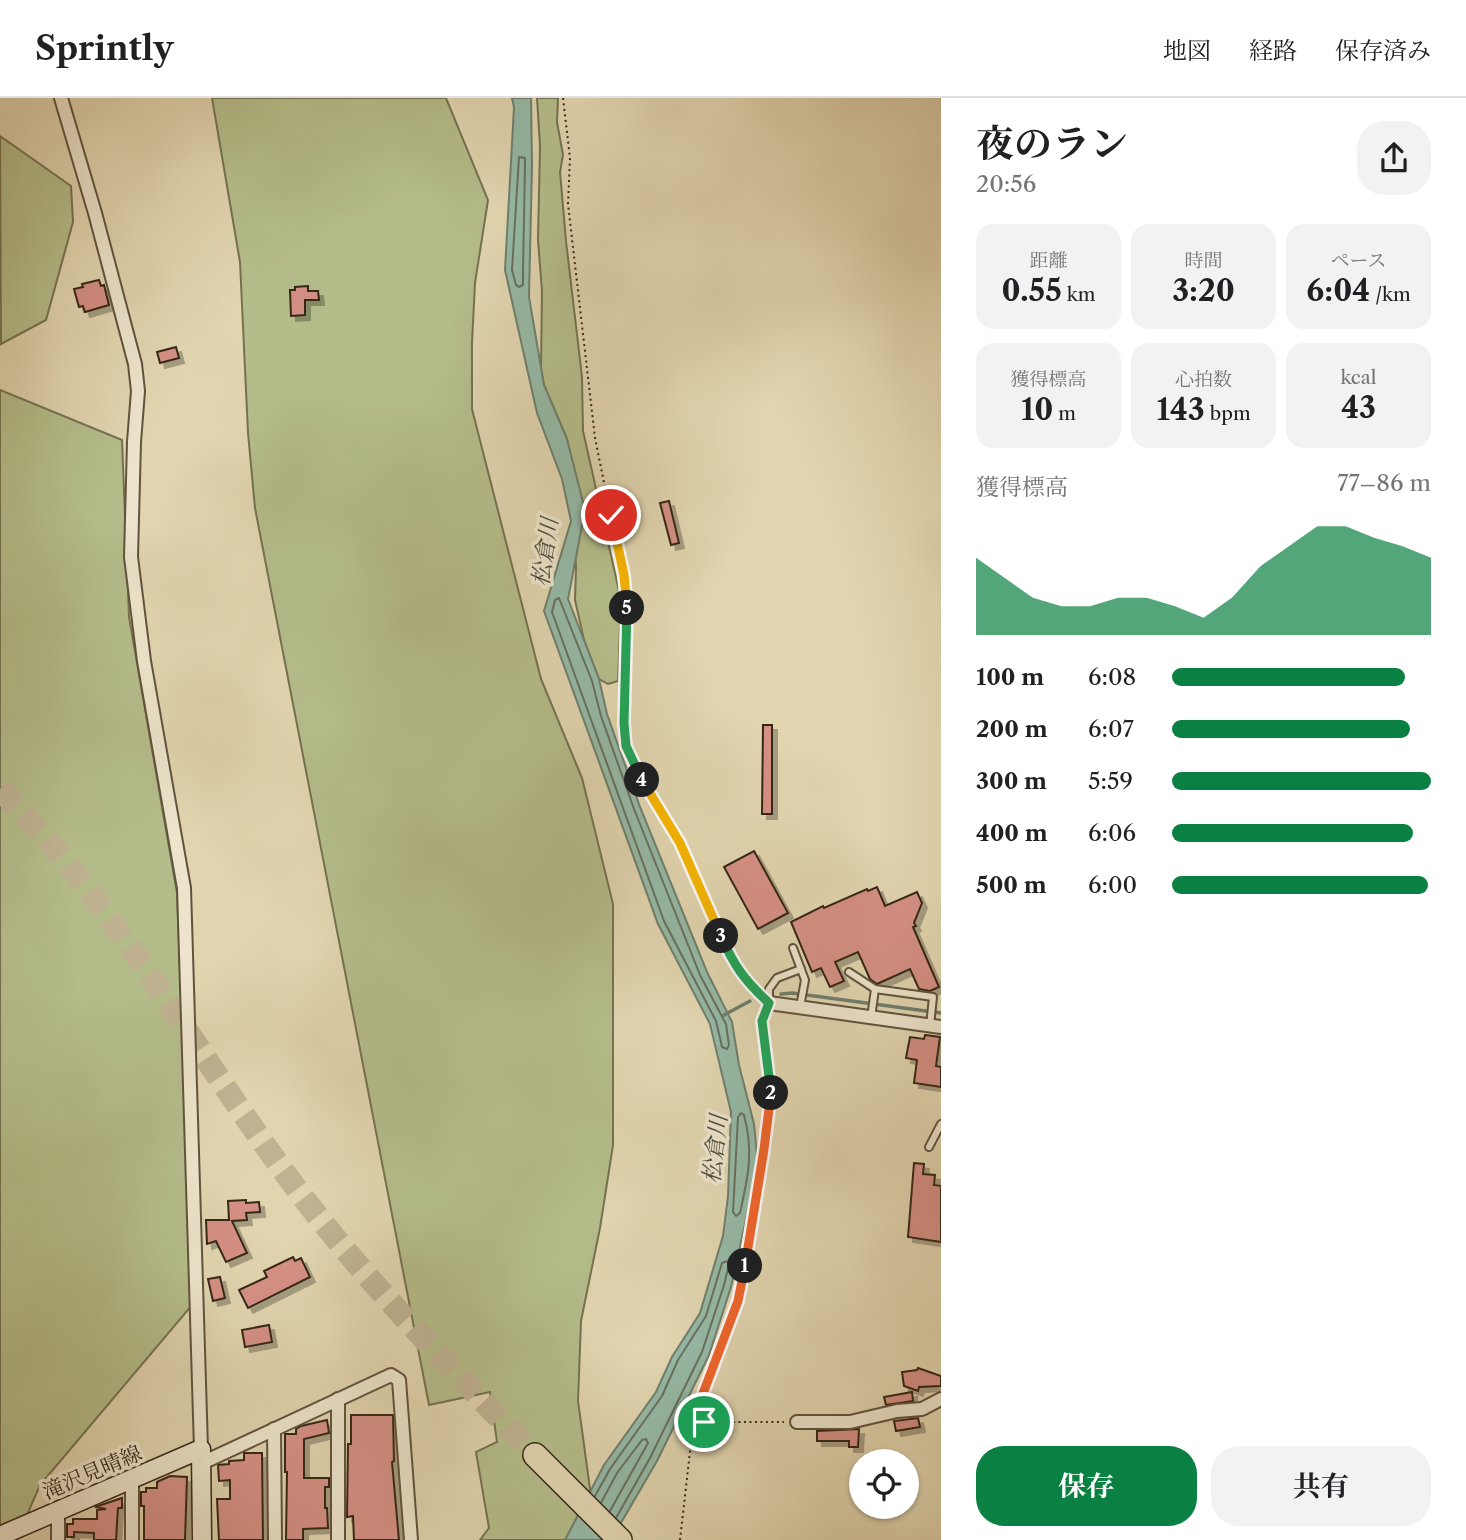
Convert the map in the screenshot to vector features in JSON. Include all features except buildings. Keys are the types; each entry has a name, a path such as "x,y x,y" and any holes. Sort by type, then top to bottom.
{"highway":[{"path":"531,1459 606,1540"},
{"path":"561,1489 620,1540"}],"street":[{"path":"61,98 135,364 138,391 131,557 144,662 184,888 202,1456 202,1540"},
{"path":"769,1003 801,1003 934,1024"},
{"path":"202,1456 274,1429 387,1375 396,1376 399,1380 411,1540"},
{"path":"338,1399 338,1540"},
{"path":"797,1422 850,1422 888,1413 922,1409 941,1399"},
{"path":"274,1429 275,1540"},
{"name":"滝沢見晴線","path":"0,1536 132,1479 202,1456"},
{"path":"132,1479 132,1540"},
{"path":"58,1512 58,1540"}],"lane":[{"path":"793,947 805,980 801,1003"},
{"path":"769,1003 769,989 777,978 801,969"},
{"path":"849,972 875,993 933,997 934,1024"},
{"path":"872,1014 875,993"},
{"path":"929,1147 941,1124"}],"path":[{"path":"563,98 570,158 568,204 595,438 628,601 624,723 626,746 637,774 680,843 732,962 747,983 769,1003 762,1021 771,1088 752,1231 738,1301 696,1412 680,1540"},
{"path":"696,1425 704,1422 797,1422"}],"shaded area":[{"path":"212,98 446,98 488,200 475,283 472,409 541,679 582,778 613,904 613,1145 581,1321 578,1401 597,1540 480,1540 489,1528 476,1452 497,1442 490,1392 429,1405 255,508 248,433 240,262"},
{"path":"537,98 558,98 557,122 563,155 560,172 582,377 583,431 621,600 618,681 608,684 599,679 584,640 575,600 576,567 567,439 544,385 541,370 542,291 538,240 540,146"},
{"path":"0,136 71,186 73,222 46,320 1,344"},
{"path":"0,390 122,440 129,617 177,893 193,1304 40,1485 27,1515 0,1527"}],"water":[{"path":"512,98 531,98 529,297 544,385 567,439 585,510 568,599 599,679 607,714 640,807 707,972 732,1022 739,1065 754,1124 758,1165 731,1287 709,1355 657,1461 611,1540 565,1540 604,1465 656,1392 672,1357 700,1313 723,1236 728,1196 731,1112 710,1024 658,924 544,611 571,521 562,479 537,413 505,270 514,107"}],"waterway":[{"path":"781,994 792,993 941,1013"},
{"path":"724,1015 750,1001"}],"tunnel":[{"path":"0,789 57,851 90,893 153,980 273,1157 332,1234 416,1330 535,1455"}],"route":[{"path":"611,515 628,601 624,723 626,746 637,774 680,843 732,962 747,983 769,1003 762,1021 771,1088 752,1231 738,1301 696,1412 696,1425 704,1422"}],"water label":[{"name":"松倉川","path":"545,552"},
{"name":"松倉川","path":"715,1149"}]}
